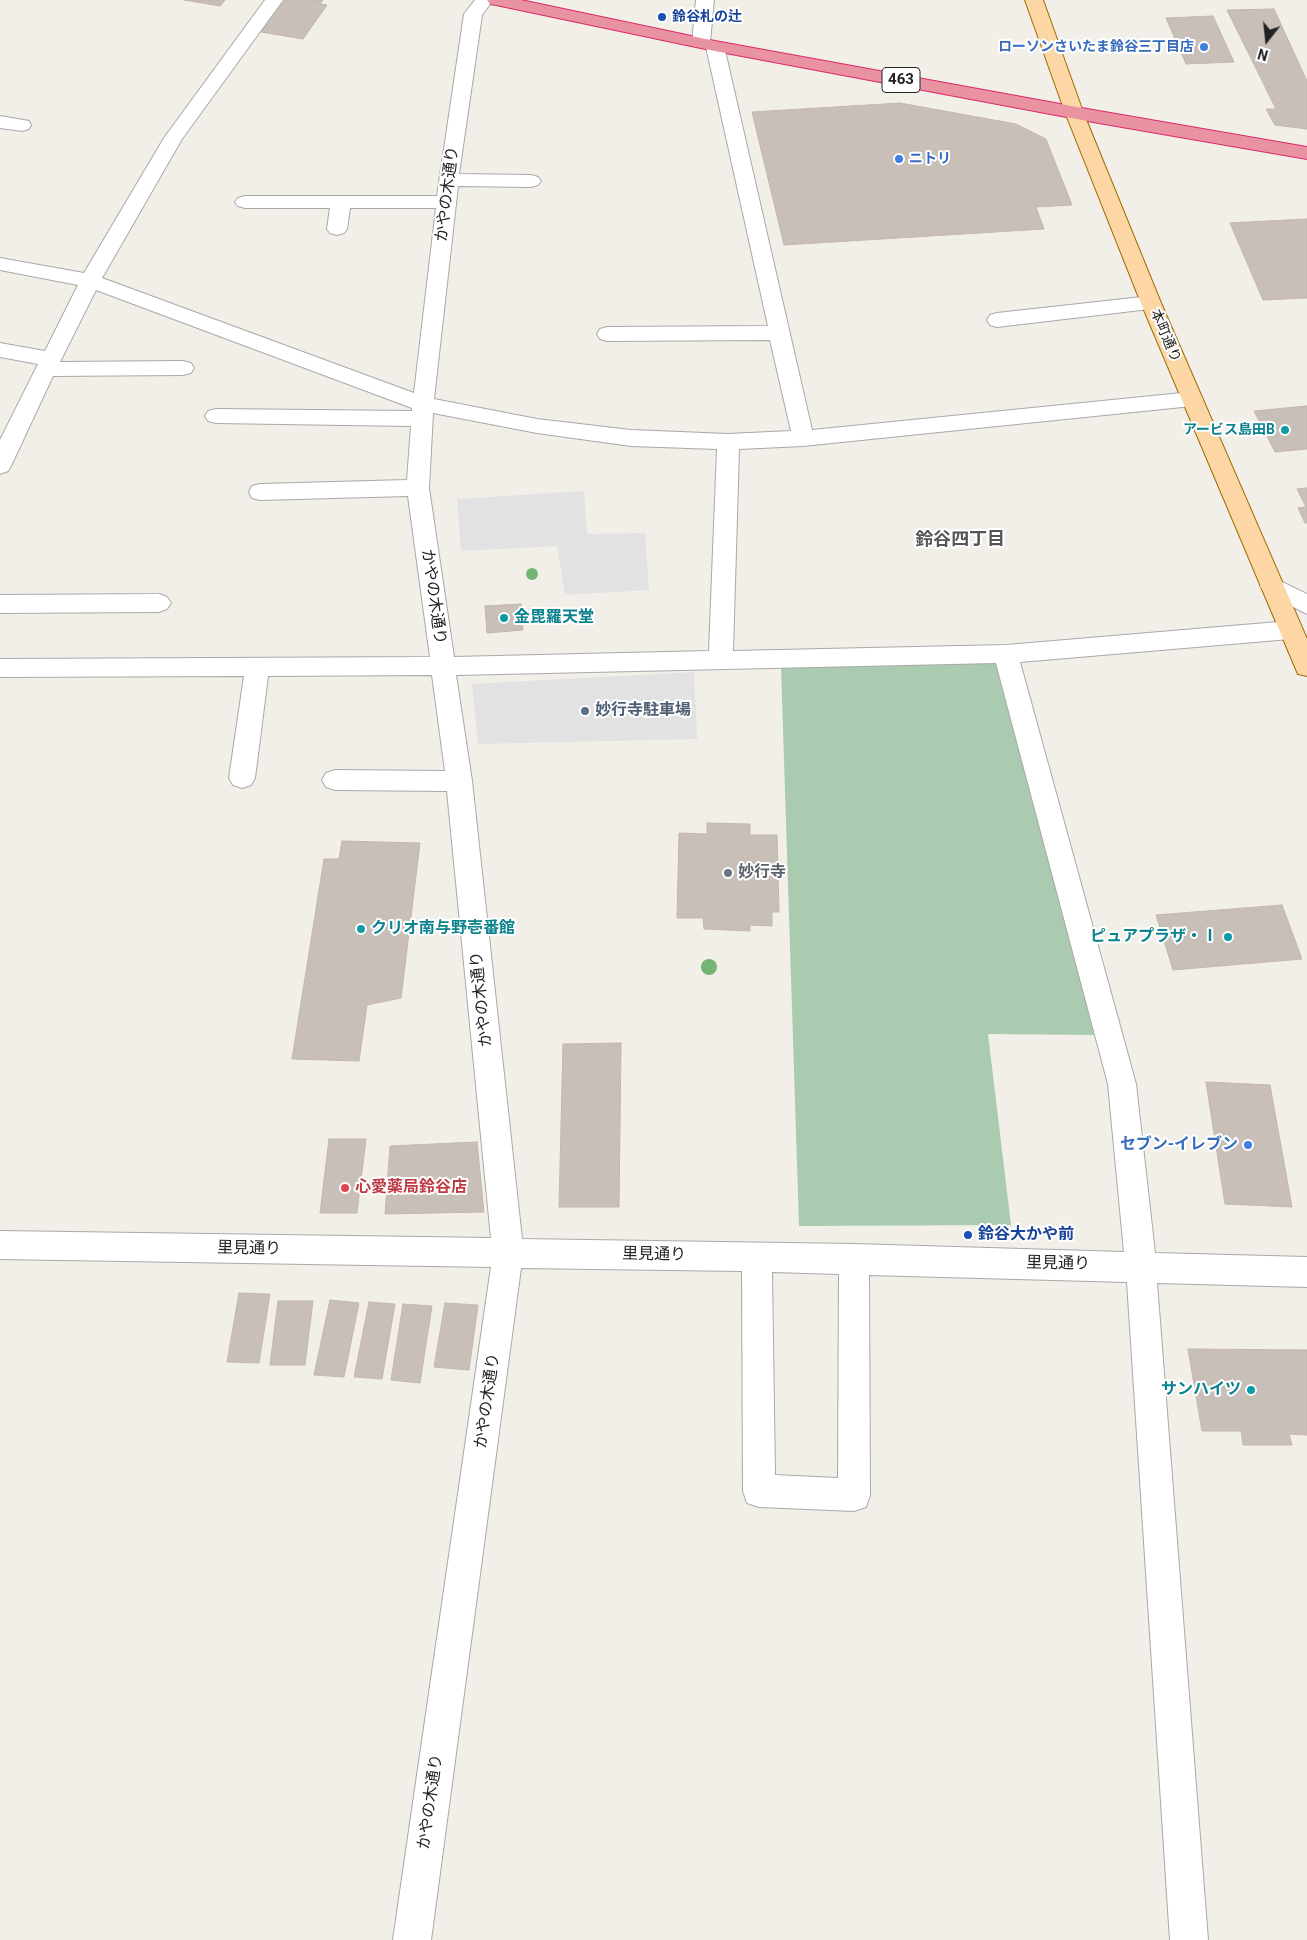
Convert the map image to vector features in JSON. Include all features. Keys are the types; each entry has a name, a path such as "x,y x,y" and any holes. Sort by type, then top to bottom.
{"highway":[{"name":"463","path":"496,0 708,44 1307,153"}],"main road":[{"name":"本町通り","path":"1034,0 1074,112 1151,303 1307,667"}],"street":[{"path":"2,455 90,281 173,138 274,0"},
{"name":"かやの木通り","path":"412,1940 508,1253 459,781 418,488 423,412 448,191 473,14 484,0"},
{"path":"705,0 708,44 779,332 803,438"},
{"path":"0,122 22,125"},
{"path":"245,202 341,202 530,181"},
{"path":"337,229 341,202"},
{"path":"0,264 90,281 423,412"},
{"path":"997,320 1151,303"},
{"path":"607,334 779,332"},
{"path":"0,350 48,364 183,368"},
{"path":"216,416 423,412 631,438 728,442 803,438 1192,399"},
{"path":"721,660 728,442"},
{"path":"260,492 418,488"},
{"path":"1272,586 1307,606"},
{"path":"0,604 160,603"},
{"path":"0,668 443,666 1006,654 1290,630"},
{"path":"1006,654 1122,1084 1140,1266 1189,1940"},
{"path":"242,778 257,667"},
{"path":"335,780 459,781"},
{"name":"里見通り","path":"0,1245 854,1259 1307,1272"},
{"path":"757,1257 759,1491 854,1496 854,1259"}],"green space":[{"path":"990,659 1002,666 1094,1035 988,1034 1011,1225 799,1226 781,667"}],"shaded area":[{"path":"584,491 587,534 645,533 649,590 565,595 557,546 461,551 457,499"},
{"name":"妙行寺駐車場","path":"694,672 697,739 478,744 472,684"}],"building":[{"path":"184,0 225,0 220,6"},
{"path":"285,0 323,0 320,4 327,5 303,39 261,32"},
{"path":"1274,9 1307,81 1307,129 1275,125 1266,109 1276,109 1227,10"},
{"path":"1213,16 1234,62 1186,64 1166,18"},
{"path":"900,103 1016,124 1046,139 1072,205 1036,207 1044,229 784,245 752,112"},
{"path":"1307,219 1307,298 1263,300 1230,223"},
{"name":"アービス島田B","path":"1307,406 1307,449 1275,452 1254,411"},
{"path":"1307,488 1307,523 1305,523 1298,508 1306,507 1297,489"},
{"name":"金毘羅天堂","path":"521,604 523,630 487,633 485,606"},
{"name":"妙行寺","path":"707,823 750,824 750,835 777,835 779,912 772,912 772,926 750,925 750,931 704,929 703,918 677,918 679,833 707,834"},
{"name":"クリオ南与野壱番館","path":"342,841 420,843 401,998 367,1005 359,1061 292,1059 324,859 339,859"},
{"name":"ピュアプラザ・Ⅰ","path":"1282,905 1302,959 1173,970 1156,915"},
{"path":"621,1043 619,1207 559,1207 563,1044"},
{"name":"セブン-イレブン","path":"1206,1082 1270,1085 1292,1207 1225,1204"},
{"path":"329,1139 366,1139 357,1213 320,1213"},
{"path":"477,1142 484,1212 385,1214 390,1146"},
{"path":"239,1293 270,1294 259,1363 227,1362"},
{"path":"330,1300 359,1303 344,1377 314,1375"},
{"path":"278,1301 313,1301 305,1365 270,1365"},
{"path":"369,1302 395,1304 382,1379 354,1377"},
{"path":"445,1303 478,1305 469,1370 434,1367"},
{"path":"403,1304 432,1306 420,1383 391,1380"},
{"name":"サンハイツ","path":"1188,1349 1307,1350 1307,1435 1289,1434 1292,1445 1243,1445 1241,1431 1202,1431"}],"place":[{"name":"鈴谷札の辻","path":"662,17"},
{"name":"ローソンさいたま鈴谷三丁目店","path":"1204,47"},
{"name":"ニトリ","path":"899,159"},
{"name":"アービス島田B","path":"1285,430"},
{"name":"金毘羅天堂","path":"504,618"},
{"name":"妙行寺駐車場","path":"585,711"},
{"name":"妙行寺","path":"728,873"},
{"name":"クリオ南与野壱番館","path":"361,929"},
{"name":"ピュアプラザ・Ⅰ","path":"1228,937"},
{"name":"セブン-イレブン","path":"1248,1145"},
{"name":"心愛薬局鈴谷店","path":"345,1188"},
{"name":"鈴谷大かや前","path":"968,1235"},
{"name":"サンハイツ","path":"1251,1390"}],"district":[{"name":"鈴谷四丁目","path":"960,540"}]}
